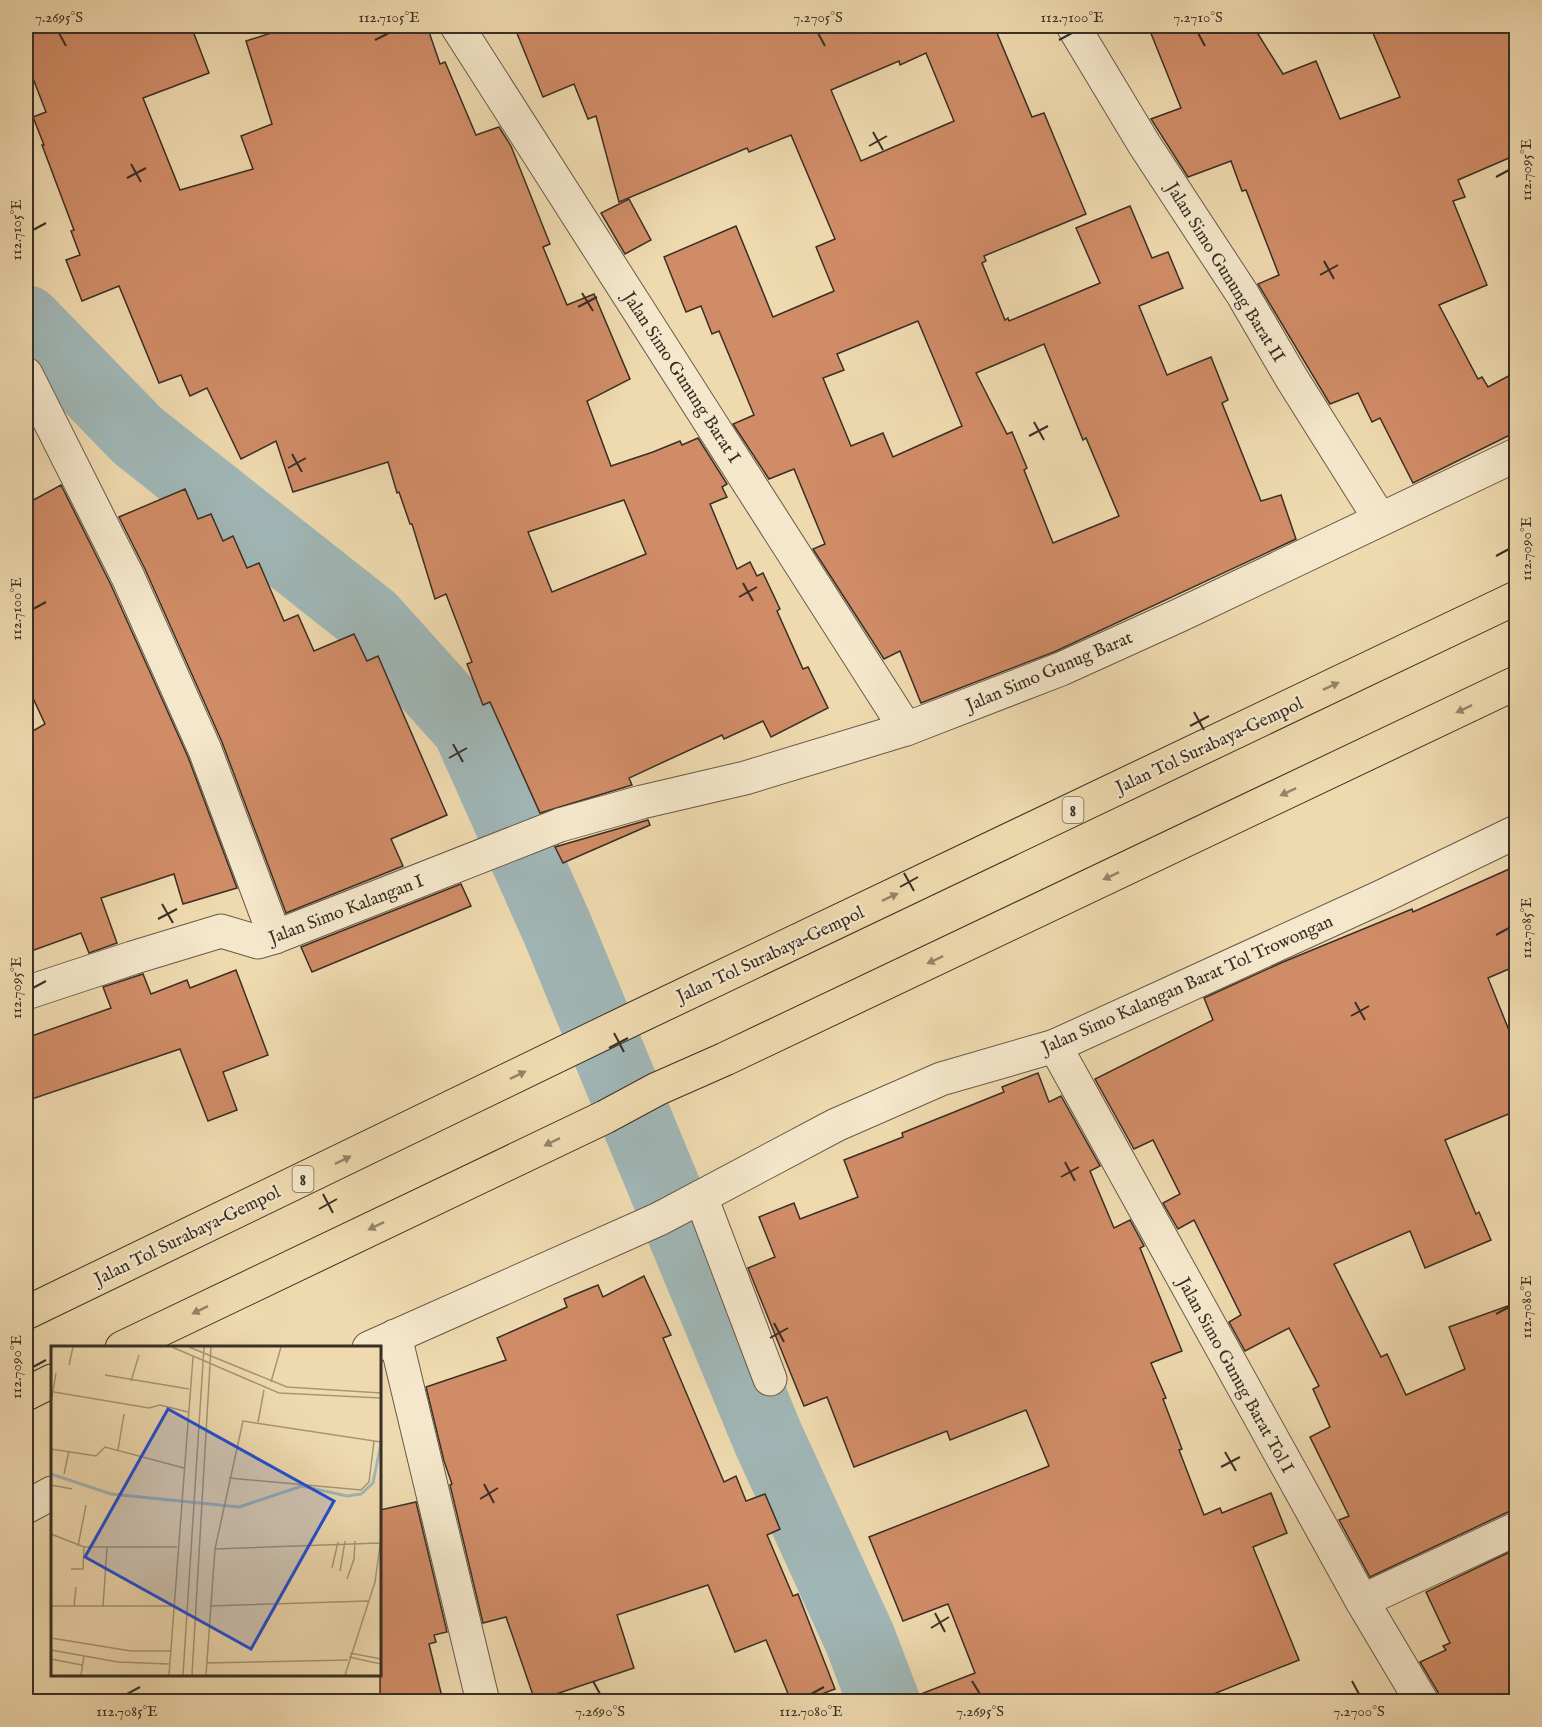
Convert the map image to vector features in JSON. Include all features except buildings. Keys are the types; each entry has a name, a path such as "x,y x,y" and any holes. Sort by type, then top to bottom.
{"highway":[{"name":"Jalan Tol Surabaya–Gempol","path":"26,1313 629,1021 1516,598"},
{"path":"124,1346 605,1117 657,1089 725,1059 1516,683"},
{"path":"26,1394 51,1382"}],"street":[{"name":"Jalan Simo Gunung Barat I","path":"457,26 906,729"},
{"name":"Jalan Simo Gunung Barat II","path":"1073,26 1144,144 1243,295 1292,379 1380,519"},
{"path":"26,374 128,577 200,739 275,937"},
{"name":"Jalan Simo Gunug Barat","path":"560,825 642,802 745,778 906,729 1060,669 1180,615 1516,455"},
{"name":"Jalan Simo Kalangan I","path":"26,993 221,931 258,942 275,937 560,825"},
{"name":"Jalan Simo Kalangan Barat Tol Trowongan","path":"382,1341 659,1219 836,1125 941,1079 1055,1046 1381,897 1516,832"},
{"name":"Jalan Simo Gunug Barat Tol I","path":"1055,1046 1362,1601 1422,1701"},
{"path":"698,1198 770,1379"},
{"path":"382,1341 483,1701"},
{"path":"26,1507 51,1493"},
{"path":"1362,1601 1516,1529"}],"waterway":[{"path":"26,321 138,436 371,620 468,728 557,928 768,1438 860,1639 884,1702"}]}
